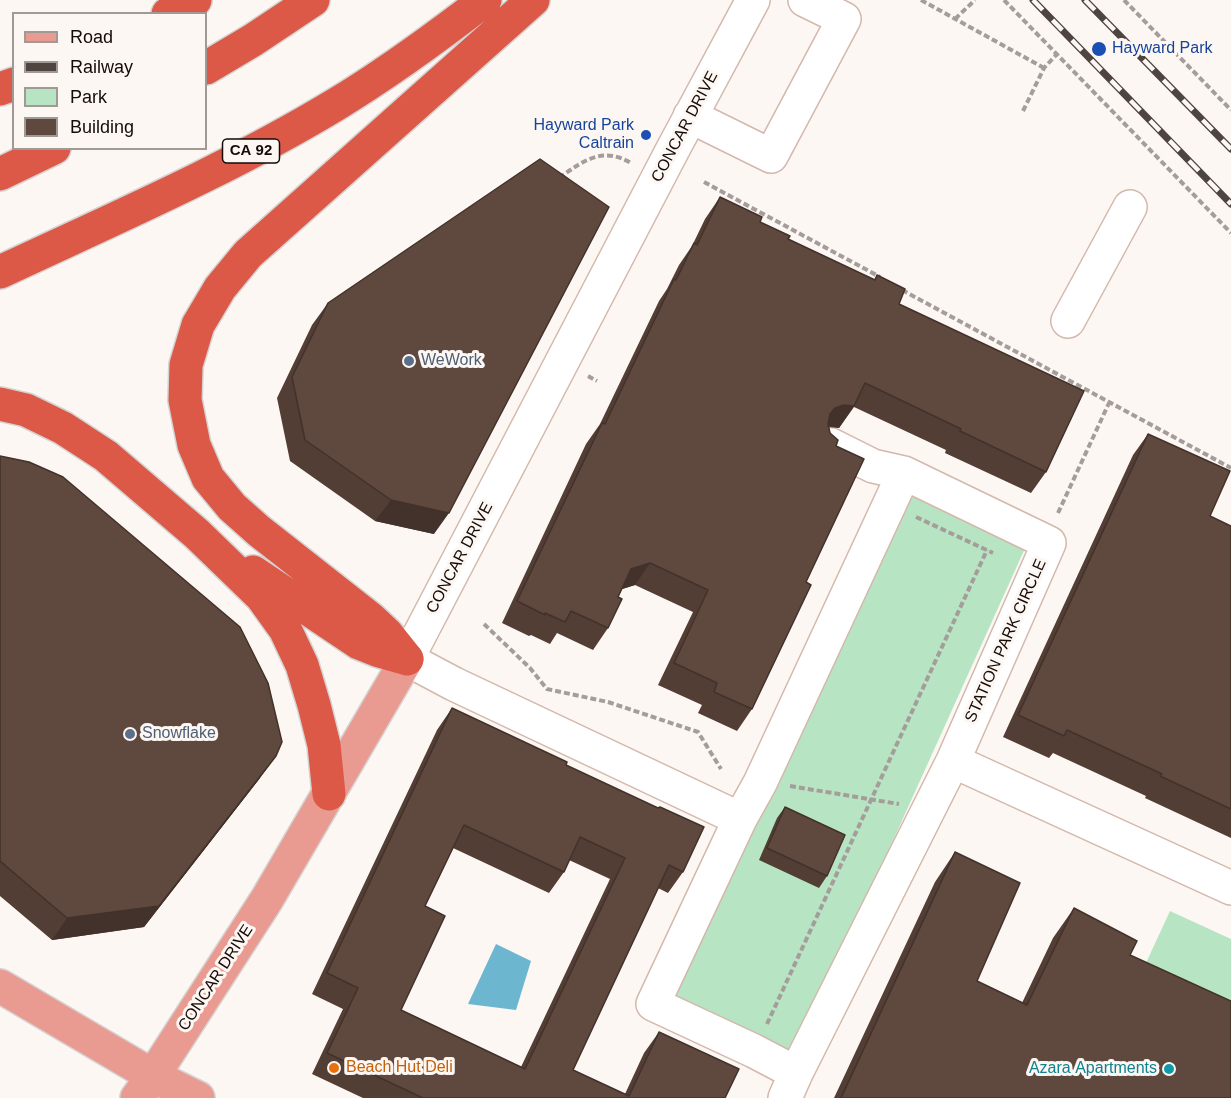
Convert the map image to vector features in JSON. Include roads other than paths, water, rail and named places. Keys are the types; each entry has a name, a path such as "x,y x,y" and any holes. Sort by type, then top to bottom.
{"highway":[{"path":"172,12 195,0"},
{"path":"207,67 313,0"},
{"name":"CA 92","path":"0,272 191,182 336,105 389,71 485,0"},
{"path":"407,659 387,633 259,531 232,507 208,478 194,445 185,400 186,365 198,325 220,288 249,254 532,0"},
{"path":"0,174 50,150"},
{"path":"0,404 26,410 63,428 105,456 197,534 262,597 285,629 302,665 324,745 329,794"},
{"path":"197,534 359,643 407,659"}],"main road":[{"name":"CONCAR DRIVE","path":"145,1087 267,899 407,659"},
{"path":"0,986 145,1087 198,1098"}],"street":[{"name":"CONCAR DRIVE","path":"407,659 690,116 753,0"},
{"path":"690,116 771,156 844,19 805,0"},
{"path":"1068,321 1130,207"},
{"path":"831,445 873,466 904,473"},
{"name":"STATION PARK CIRCLE","path":"904,473 1049,543 953,761 790,1086 754,1051 653,1004 740,819 765,772 904,473"},
{"path":"407,659 454,684 740,819"},
{"path":"953,761 1231,888"}],"water":[{"path":"496,944 531,961 516,1010 468,1004"}],"railway":[{"path":"1033,0 1231,204"},
{"path":"1085,0 1231,149"}],"place":[{"name":"Hayward Park","path":"1099,49"},
{"name":"Hayward Park Caltrain","path":"646,135"},
{"name":"WeWork","path":"409,361"},
{"name":"Snowflake","path":"130,734"},
{"name":"Beach Hut Deli","path":"334,1068"},
{"name":"Azara Apartments","path":"1169,1069"}]}
